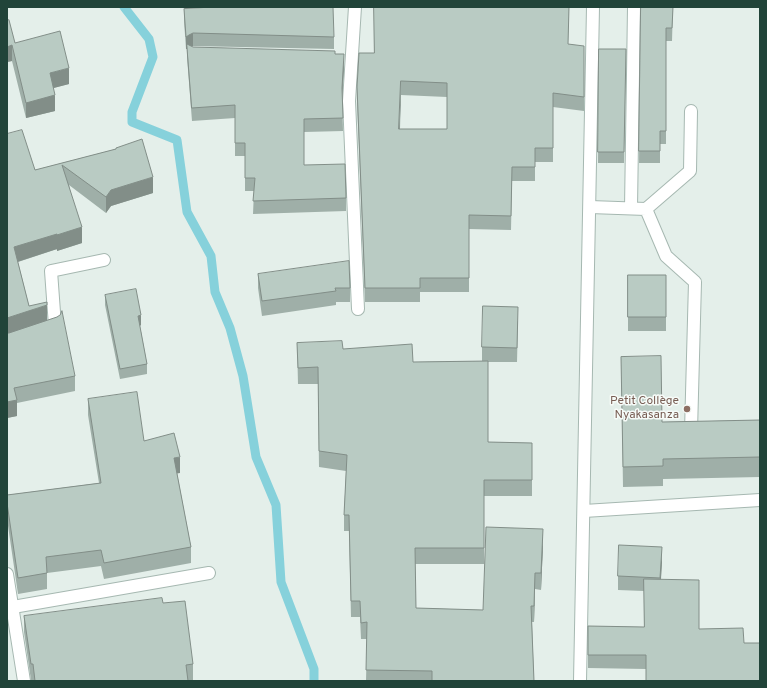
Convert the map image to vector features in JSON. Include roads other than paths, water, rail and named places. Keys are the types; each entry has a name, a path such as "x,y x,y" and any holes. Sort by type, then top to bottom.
{"street":[{"path":"355,7 348,57 358,309"},
{"path":"580,681 593,7"},
{"path":"631,208 634,7"},
{"path":"590,207 646,209 690,171 691,111"},
{"path":"646,209 666,256 695,282 691,431 706,431"},
{"path":"34,333 55,326 51,271 104,260"},
{"path":"584,512 760,500"},
{"path":"13,607 209,573"},
{"path":"7,574 24,681"}],"waterway":[{"path":"124,7 149,39 153,57 132,112 132,122 177,140 187,212 211,256 215,292 230,328 243,376 256,457 276,505 281,582 314,669 314,681"}],"place":[{"name":"Petit Collège Nyakasanza","path":"687,409"}]}
